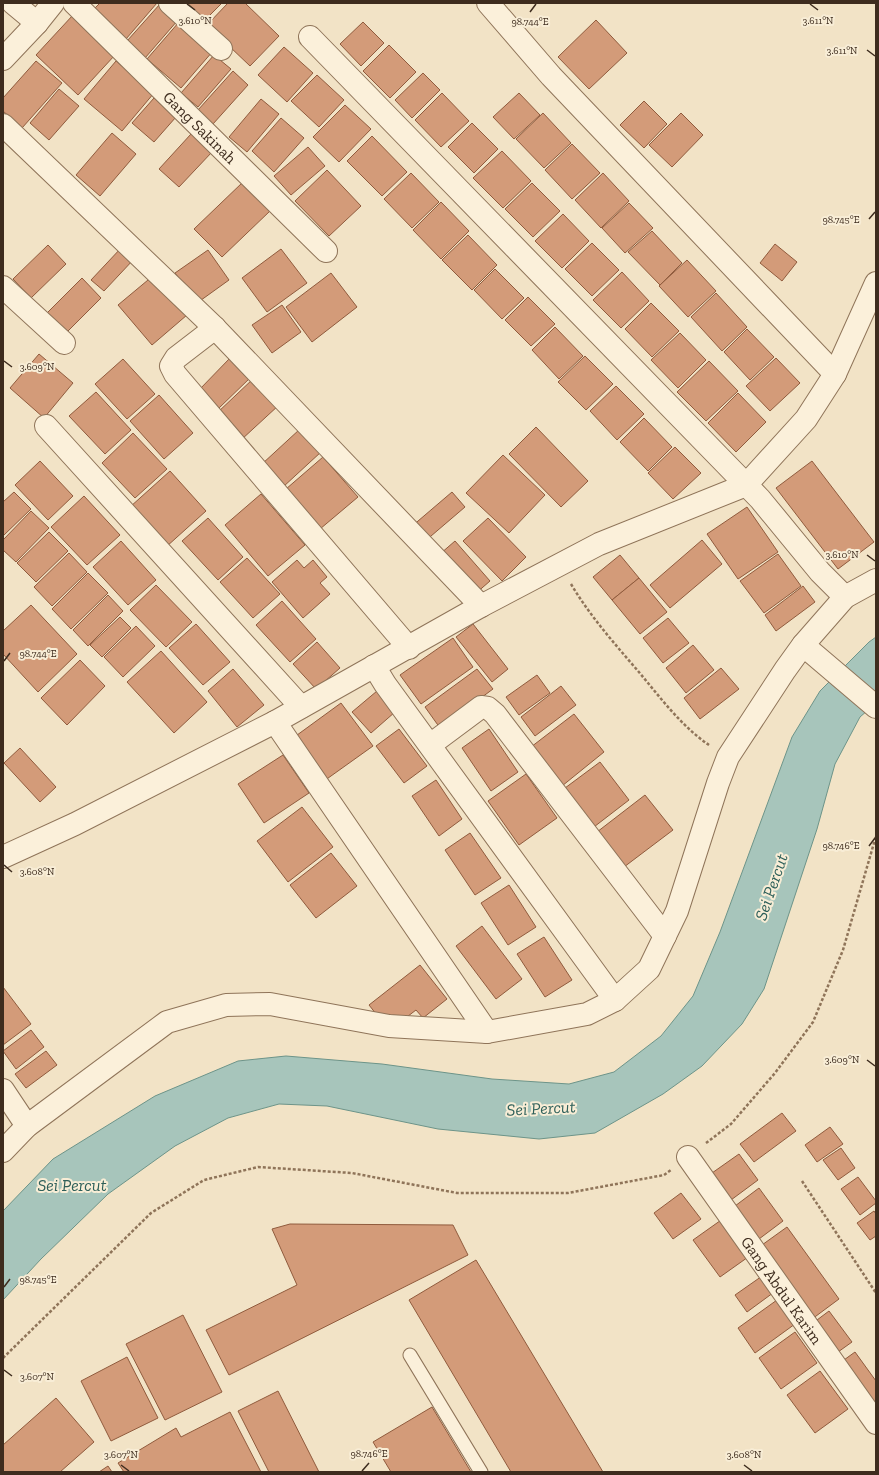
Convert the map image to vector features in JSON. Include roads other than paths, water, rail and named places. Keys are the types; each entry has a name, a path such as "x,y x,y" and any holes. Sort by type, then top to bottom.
{"street":[{"path":"12,3 37,23"},
{"path":"3,59 37,23 53,3"},
{"name":"Gang Sakinah","path":"74,3 326,251"},
{"path":"170,3 221,49"},
{"path":"488,3 551,76 835,374"},
{"path":"310,37 760,499 820,572 845,597"},
{"path":"3,125 215,328 480,606"},
{"path":"3,857 75,824 275,722 409,648 480,606 599,544 746,485 806,419 835,374 876,283"},
{"path":"3,287 64,343"},
{"path":"215,328 176,358 171,366 175,374 409,648"},
{"path":"46,426 301,707"},
{"path":"3,1151 27,1126 167,1022 226,1005 270,1004 389,1026 487,1032 587,1014 615,1000 649,969 677,911 728,757 785,670 810,651 845,597 876,580"},
{"path":"810,651 876,707"},
{"path":"374,666 615,1000"},
{"path":"430,744 481,707 488,708 495,714 665,936"},
{"path":"275,722 487,1032"},
{"path":"3,1090 27,1126"},
{"name":"Gang Abdul Karim","path":"688,1157 876,1423"}],"lane":[{"path":"410,1355 482,1472"}],"water":[{"name":"Sei Percut","path":"876,637 876,703 860,717 835,764 817,829 764,989 742,1024 702,1066 663,1094 595,1133 539,1139 438,1129 327,1106 279,1104 228,1118 175,1146 108,1194 41,1259 3,1300 3,1211 53,1159 155,1096 238,1061 286,1056 382,1064 492,1079 569,1084 614,1072 661,1036 693,996 720,932 792,737 820,691 869,642"}]}
